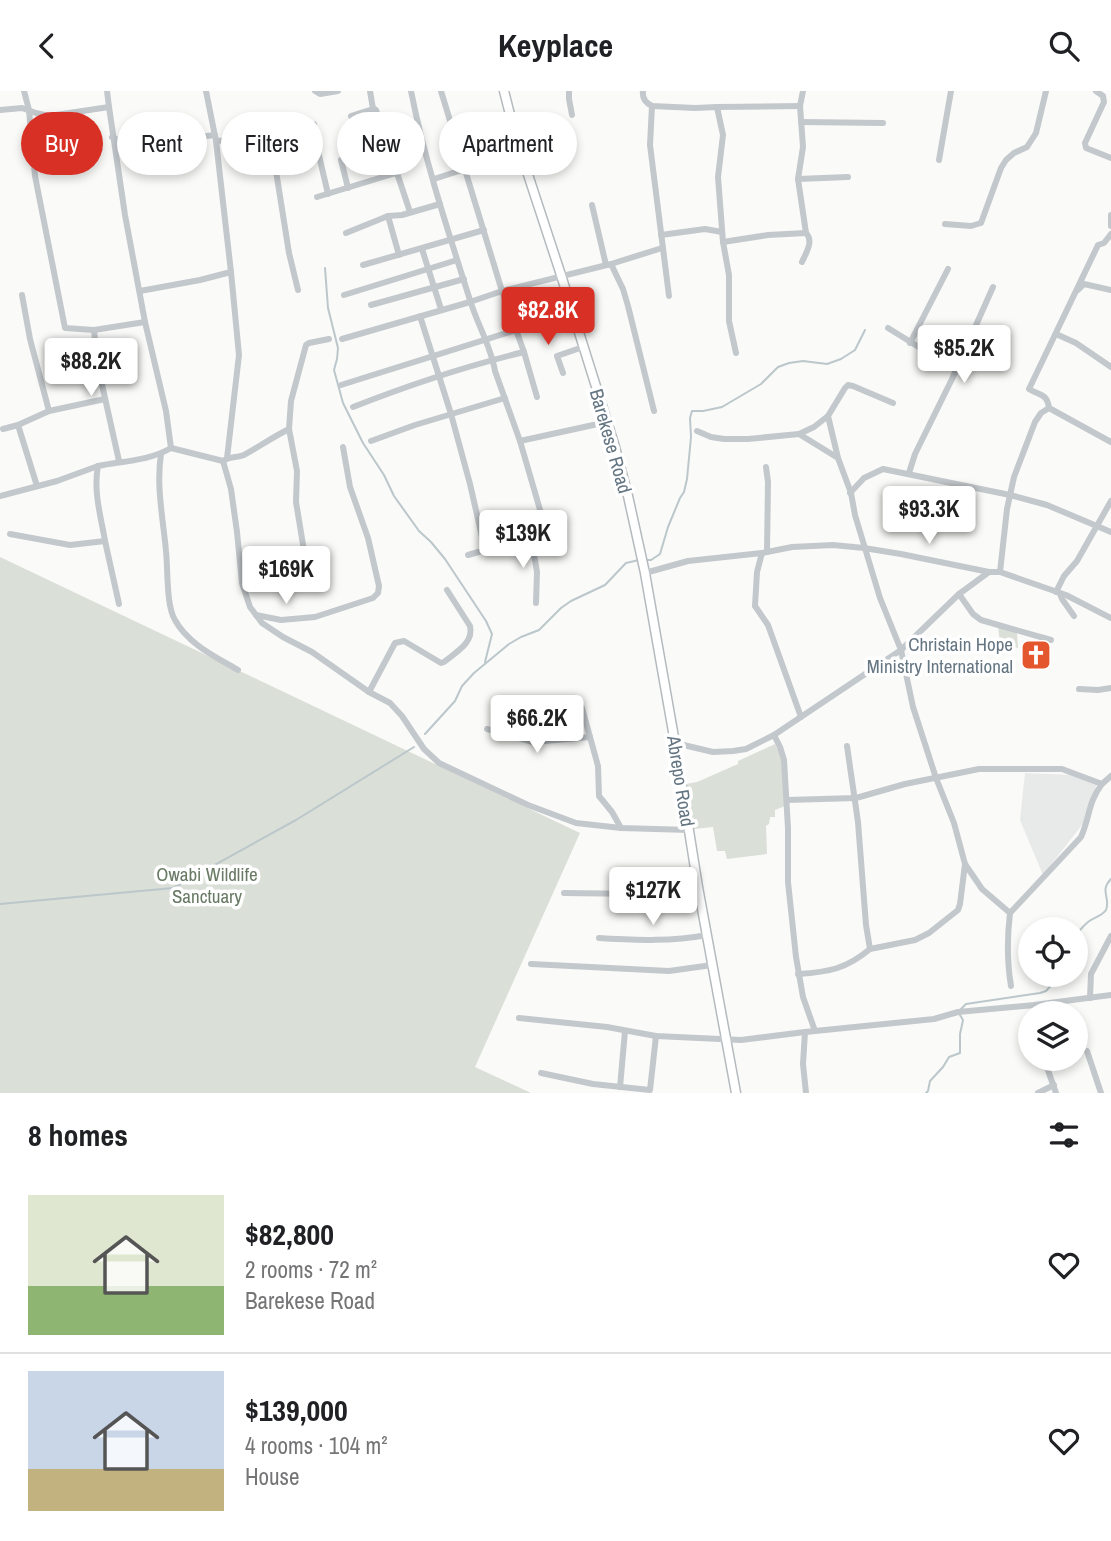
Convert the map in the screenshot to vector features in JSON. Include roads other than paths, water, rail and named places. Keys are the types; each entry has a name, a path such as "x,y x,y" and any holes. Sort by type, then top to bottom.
{"main road":[{"name":"Barekese Road","path":"504,91 509,112"},
{"name":"Barekese Road","path":"528,175 607,422 628,496 640,552"},
{"name":"Abrepo Road","path":"640,552 736,1093"}],"street":[{"path":"24,91 29,110 35,176 65,328 94,330 145,322"},
{"path":"107,91 112,137 139,291 166,411 171,448"},
{"path":"206,91 215,138 239,355 225,460 242,583 250,607 262,623 390,703 424,749 439,763 550,814 576,823 621,828 689,830"},
{"path":"315,91 320,94 335,92"},
{"path":"370,91 373,108 377,112"},
{"path":"411,91 450,240 493,360 543,520 536,535 468,555"},
{"path":"441,91 447,112"},
{"path":"569,91 571,112"},
{"path":"643,91 647,103 652,106 800,106"},
{"path":"802,262 810,241 806,233 798,179 803,146 800,106 803,91"},
{"path":"939,160 951,91"},
{"path":"945,223 971,226 981,223 1001,168 1014,153 1027,148 1037,133 1046,91"},
{"path":"1096,91 1103,96 1104,102 1085,143 1086,148 1111,158"},
{"path":"652,106 649,145 669,296"},
{"path":"0,110 22,108 49,116 109,107"},
{"path":"717,107 723,135 718,177 722,232 729,275 729,321 736,353"},
{"path":"362,112 373,108"},
{"path":"801,122 883,123"},
{"path":"112,137 130,145 221,138"},
{"path":"323,173 328,194"},
{"path":"277,175 298,290"},
{"path":"345,175 348,188"},
{"path":"317,197 390,175"},
{"path":"397,175 410,212"},
{"path":"434,179 446,175"},
{"path":"467,175 537,397"},
{"path":"798,179 848,177"},
{"path":"346,233 387,216 440,204"},
{"path":"592,205 608,265 626,297 654,411"},
{"path":"1111,215 1111,226"},
{"path":"387,216 400,255"},
{"path":"661,235 705,229 722,232"},
{"path":"363,265 484,230"},
{"path":"723,242 768,235 806,233"},
{"path":"1049,408 1045,396 1029,389 1098,245 1111,235"},
{"path":"342,339 502,291 608,265 662,248"},
{"path":"422,249 441,309"},
{"path":"344,295 457,260"},
{"path":"910,343 948,269"},
{"path":"139,291 231,272"},
{"path":"371,305 464,279"},
{"path":"1074,294 1084,284 1111,290"},
{"path":"909,473 915,454 993,287"},
{"path":"22,295 30,339 49,411"},
{"path":"420,316 451,414 485,550"},
{"path":"888,328 956,370"},
{"path":"94,330 97,362 119,461"},
{"path":"341,385 516,330"},
{"path":"1055,334 1076,343 1111,367"},
{"path":"309,581 296,502 297,471 289,429 291,401 306,345 329,339"},
{"path":"563,373 557,356 583,347"},
{"path":"353,407 439,376 524,352"},
{"path":"697,431 724,439 799,434 828,416 848,385 893,403"},
{"path":"371,441 505,398"},
{"path":"3,429 49,411 105,399"},
{"path":"1049,408 1111,442"},
{"path":"1000,572 1014,477 1035,422 1041,413 1049,408"},
{"path":"828,416 864,548 901,650 913,707 954,823 965,865 982,890 1010,913"},
{"path":"520,442 607,422"},
{"path":"18,425 37,486"},
{"path":"0,496 98,466 161,454 171,448 225,460 241,457 289,429"},
{"path":"799,434 838,458"},
{"path":"256,615 281,620 315,617 373,598 378,593 379,586 368,538 350,487 343,447"},
{"path":"161,454 159,483 173,619 199,646 238,670"},
{"path":"98,466 96,492 118,604"},
{"path":"766,467 768,495 765,552 757,572 755,605 768,625 801,717"},
{"path":"850,493 864,478 883,469 1047,505 1111,532"},
{"path":"1058,593 1064,576 1077,561 1111,501"},
{"path":"10,534 70,545 105,541"},
{"path":"531,536 537,572 536,603"},
{"path":"644,569 792,547 834,545 864,548 1000,572 1058,593 1111,618"},
{"path":"675,743 713,752 733,751 746,749 774,734 901,650 959,594 989,572"},
{"path":"369,692 395,643 404,641 441,663 468,642 470,625 447,590"},
{"path":"1058,593 1074,616"},
{"path":"959,594 973,614 981,620 1051,640"},
{"path":"1079,689 1111,688"},
{"path":"582,708 598,766 598,796 621,828"},
{"path":"487,729 533,742 590,737"},
{"path":"774,734 784,759 788,882 799,974 803,997 815,1031"},
{"path":"847,746 856,798 870,949"},
{"path":"787,800 856,798 905,784 979,769 1062,769 1102,783"},
{"path":"1011,986 1007,949 1010,913 1081,837 1091,800 1102,783 1111,776"},
{"path":"799,974 837,968 856,961 870,949 915,940 929,933 958,910 965,865"},
{"path":"564,893 640,894 698,887"},
{"path":"599,938 651,941 681,940 707,935"},
{"path":"1090,998 1091,974 1111,936"},
{"path":"531,964 669,971 712,965"},
{"path":"1066,1001 1111,995"},
{"path":"519,1018 656,1036 741,1040 934,1019 961,1011 1018,1006"},
{"path":"620,1087 625,1031"},
{"path":"804,1032 806,1093"},
{"path":"541,1073 593,1084 650,1090 656,1036"},
{"path":"1088,1054 1101,1093"},
{"path":"1049,1071 1056,1093"},
{"path":"1038,1093 1054,1085"}],"waterway":[{"path":"325,268 328,308 338,348 334,370 343,403 394,496 419,531 445,559 486,621 492,634 485,662"},
{"path":"644,560 651,560 660,554 668,527 684,492 692,411 722,407 761,384 778,367 789,363 803,361 827,364 841,359 855,350 865,330"},
{"path":"425,734 455,701 462,686 474,673 509,644 539,630 571,601 605,585 626,563 639,560"},
{"path":"0,904 173,888 296,820 414,747"},
{"path":"1088,922 1106,910 1105,891 1111,879"},
{"path":"961,1009 966,1004 1040,993 1050,987"},
{"path":"926,1093 930,1081 949,1057 960,1053 963,1020 960,1015"}],"place":[{"name":"Christain Hope Ministry International","path":"1036,655"}],"park label":[{"name":"Owabi Wildlife Sanctuary","path":"207,885"}]}
